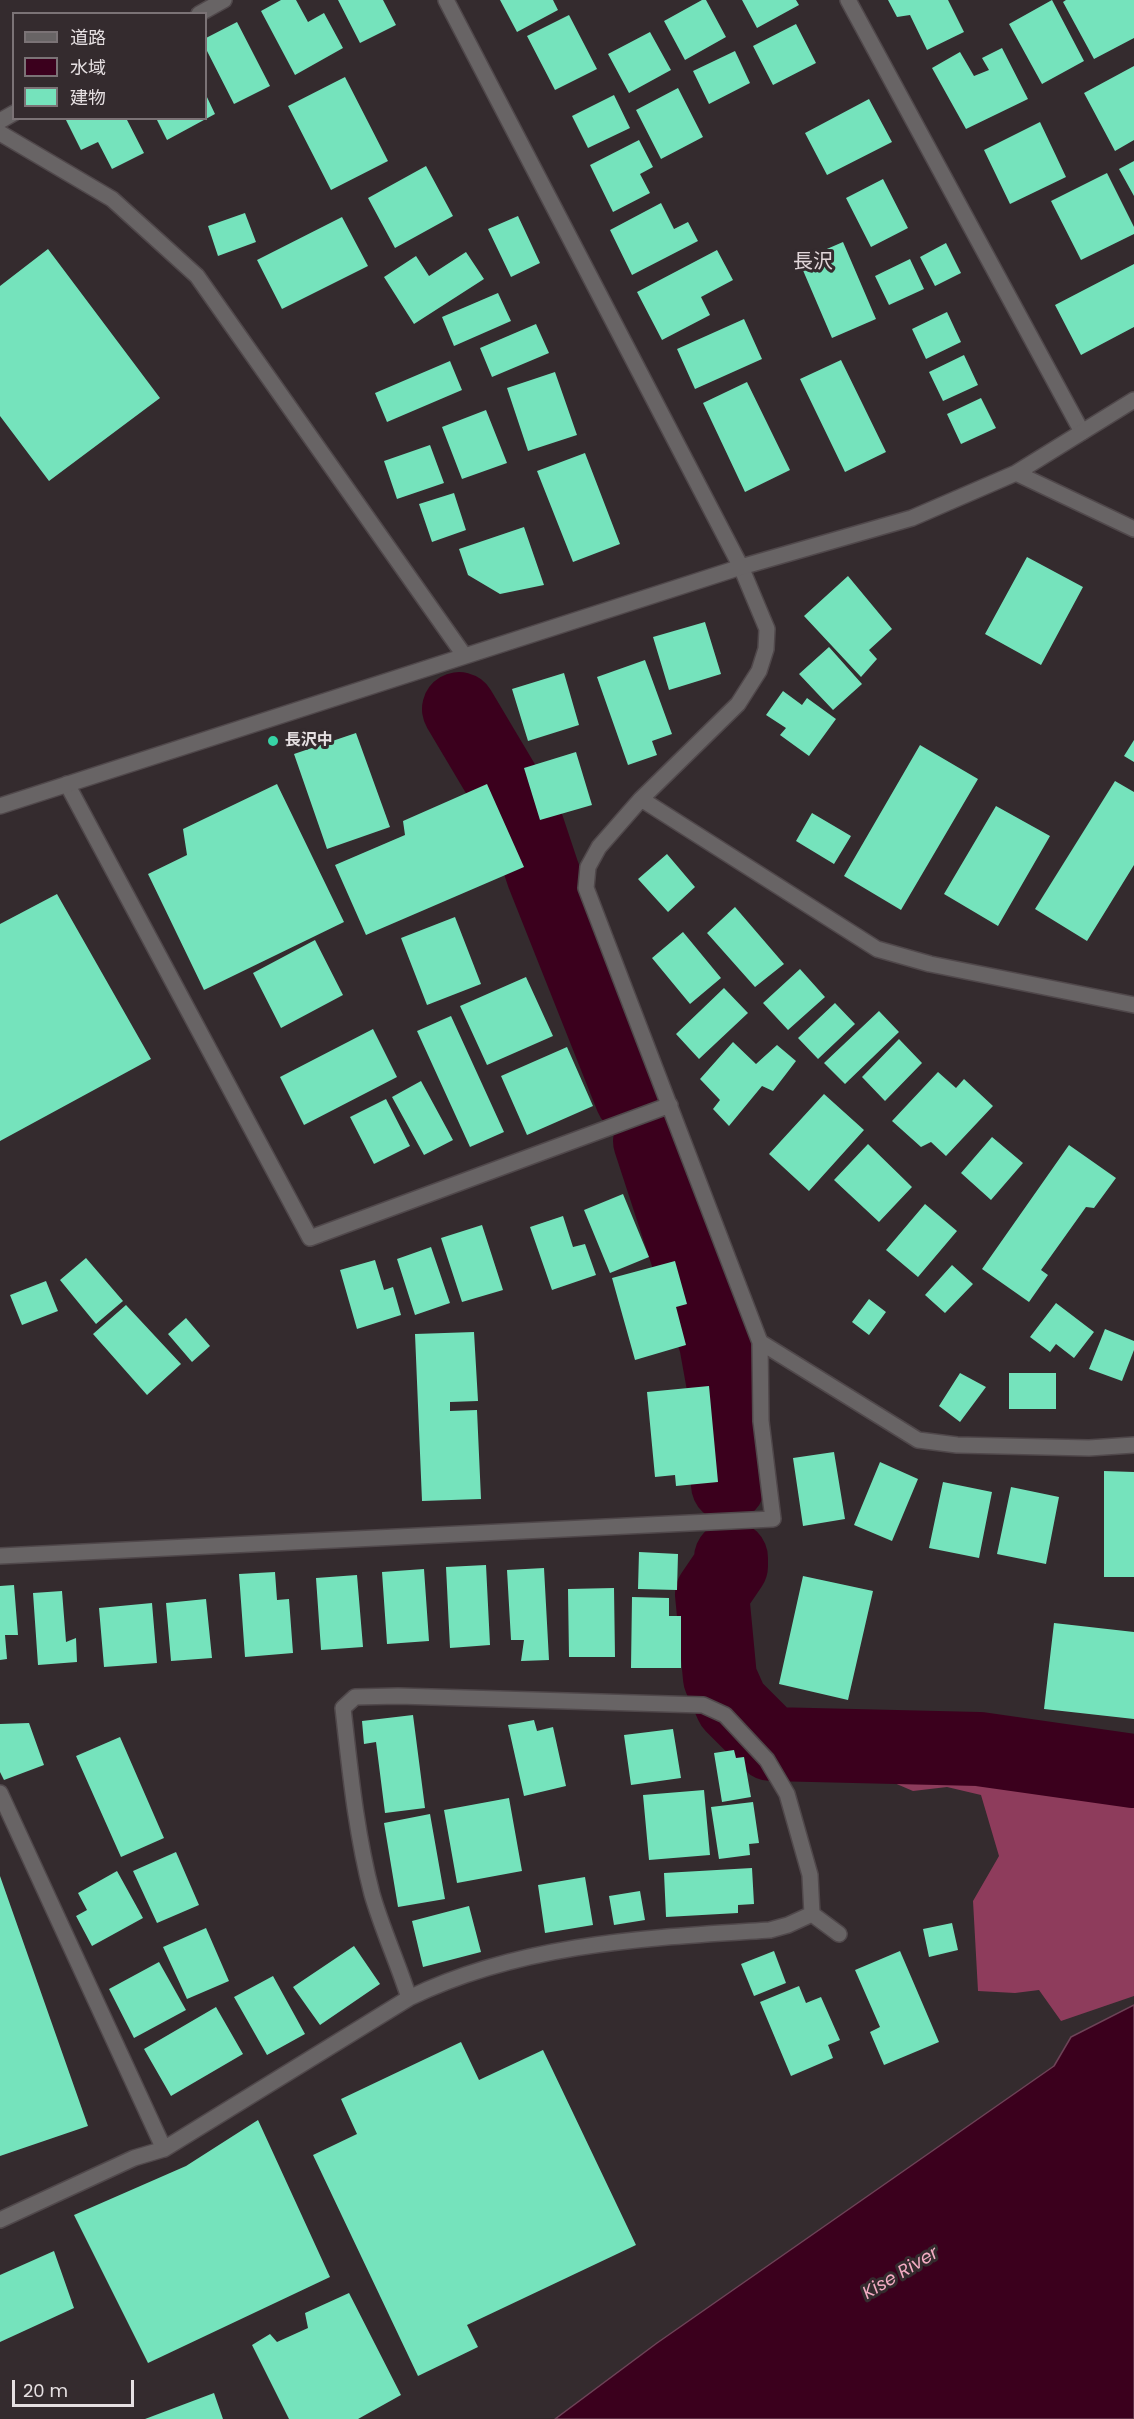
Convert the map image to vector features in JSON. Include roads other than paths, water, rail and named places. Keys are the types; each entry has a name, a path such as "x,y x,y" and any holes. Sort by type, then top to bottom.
{"street":[{"path":"203,12 224,0"},
{"path":"0,1556 773,1519 761,1421 760,1342 585,888 588,867 599,847 641,799 738,704 759,671 766,649 767,629 741,567 446,0"},
{"path":"848,0 1082,432"},
{"path":"0,134 112,199 197,276 464,655"},
{"path":"0,806 741,567 912,518 1016,473 1134,400"},
{"path":"1016,473 1134,529"},
{"path":"67,784 310,1238 670,1105"},
{"path":"641,799 877,949 930,964 1134,1005"},
{"path":"760,1342 918,1440 979,1445 1089,1448 1134,1445"},
{"path":"409,1998 373,1896 358,1828 343,1708 355,1697 432,1696 703,1705 725,1715 767,1760 787,1794 810,1875 812,1914 838,1934"},
{"path":"0,1793 164,2149"},
{"path":"0,2220 134,2158 164,2149 409,1998 446,1980 550,1952 634,1939 770,1930 812,1914"}],"water":[{"name":"Kise River","path":"1134,2005 1134,2419 555,2419 657,2343 1054,2066 1071,2037"}],"waterway":[{"path":"459,709 525,820 543,874 632,1098"},
{"path":"650,1141 716,1343 725,1393 728,1485"},
{"path":"731,1558 731,1566 712,1594 720,1678 732,1705 771,1744 979,1749 1134,1771"}],"place":[{"name":"長沢中","path":"273,741"}],"district":[{"name":"長沢","path":"813,263"}]}
